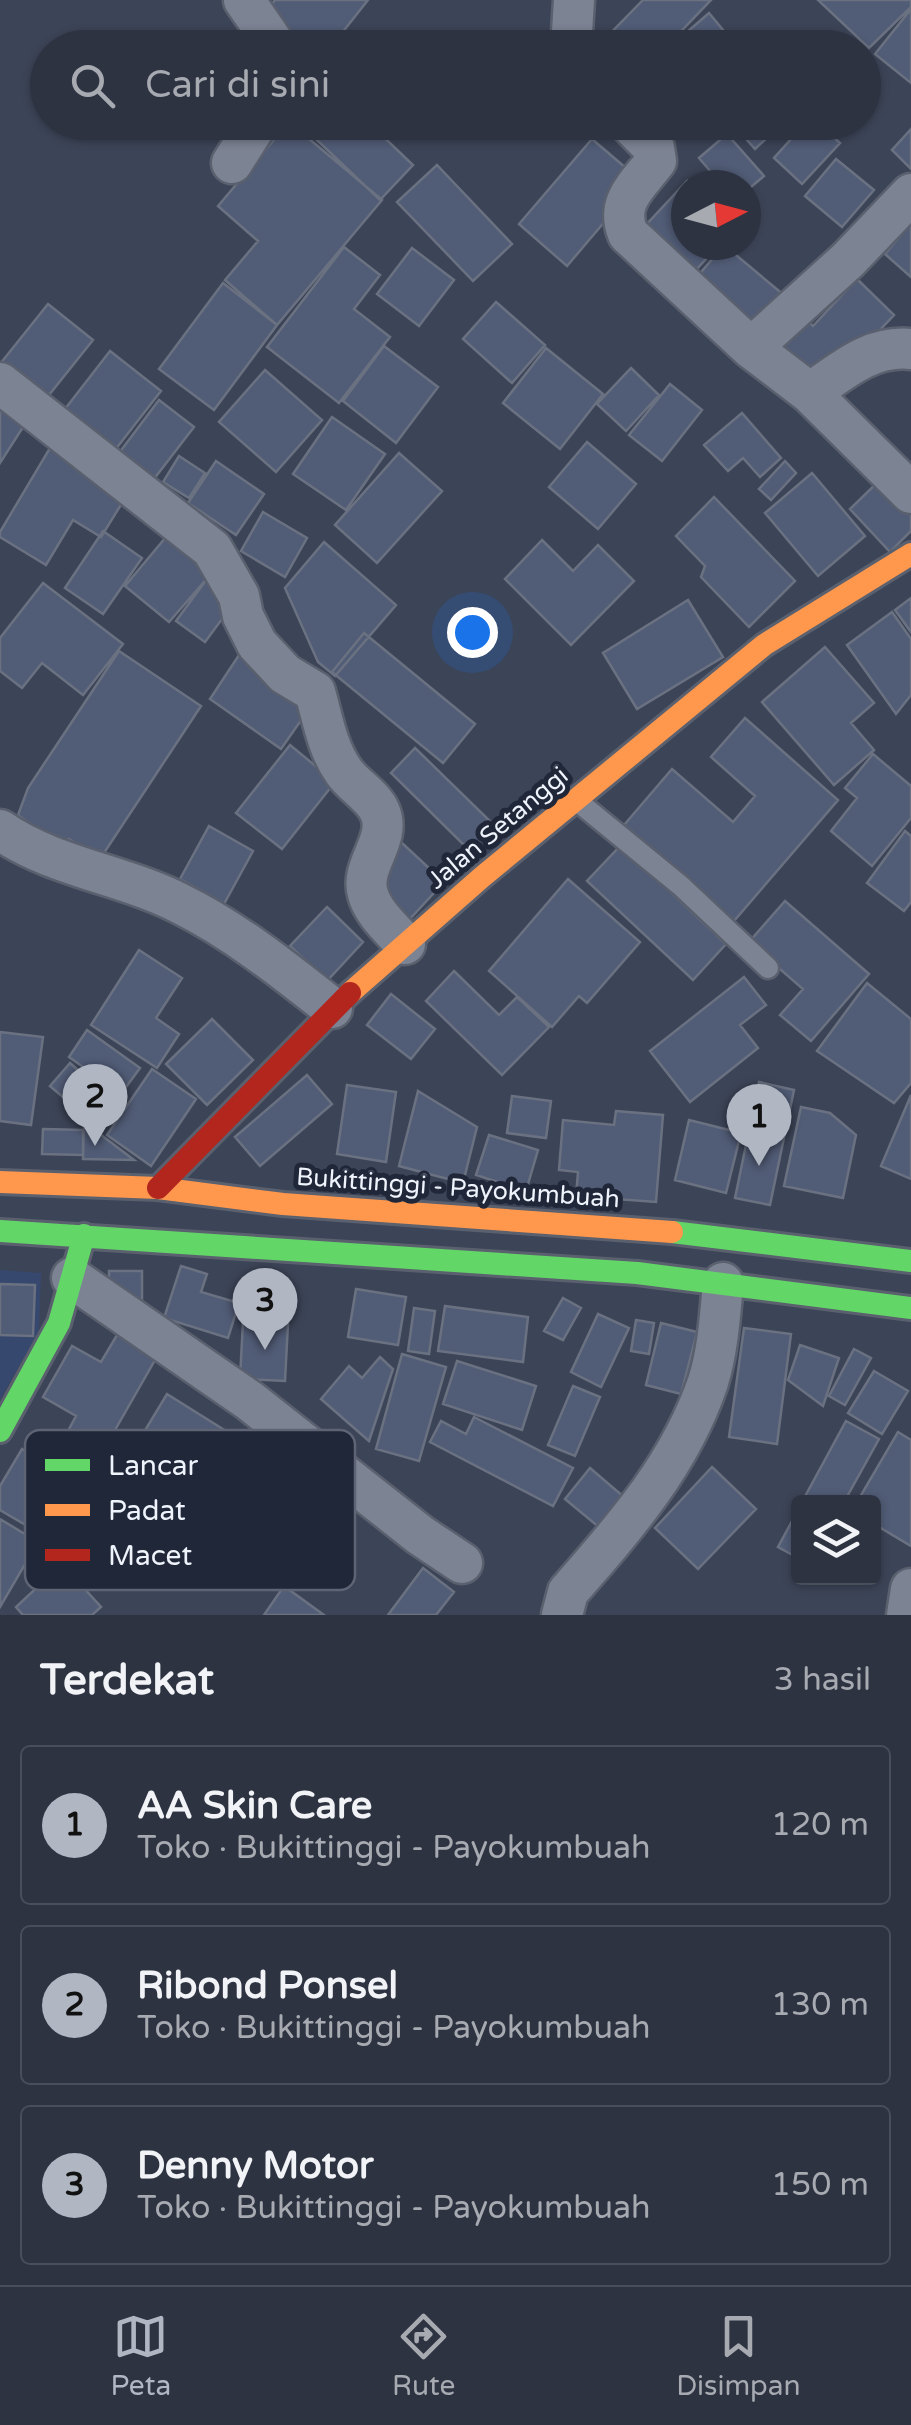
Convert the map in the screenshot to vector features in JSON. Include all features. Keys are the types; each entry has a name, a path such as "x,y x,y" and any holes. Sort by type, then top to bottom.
{"main road":[{"name":"Jalan Setanggi","path":"158,1188 332,1008 574,798 764,644 911,554"},
{"name":"Bukittinggi - Payokumbuah","path":"0,1182 158,1188 283,1204 639,1228 911,1261"},
{"path":"0,1231 637,1272 911,1308"},
{"path":"0,1431 59,1323 84,1236"},
{"path":"724,1283 729,1238"},
{"path":"849,1298 861,1253"}],"street":[{"path":"244,0 267,30"},
{"path":"572,30 574,0"},
{"path":"232,162 246,140"},
{"path":"646,140 654,148 656,161 623,206 622,218 628,234 751,348 810,393 911,493"},
{"path":"751,348 848,260 911,194"},
{"path":"810,393 866,354 911,349"},
{"path":"0,384 212,548 239,596 243,616 257,644 285,674 315,692 337,762 380,813 383,826 366,878 368,894 374,908 404,944"},
{"path":"0,830 48,855 178,902 274,962 332,1008"},
{"path":"72,1278 287,1430"},
{"path":"562,1615 568,1592 658,1485 678,1452 708,1382 718,1339 724,1283"},
{"path":"355,1484 462,1563"},
{"path":"907,1615 911,1589"}],"lane":[{"path":"574,798 681,886 768,968"}],"shaded area":[{"path":"0,1270 41,1273 39,1331 0,1400"}],"building":[{"path":"275,0 368,0 344,30 271,30 259,20"},
{"path":"643,0 711,0 682,30 614,30"},
{"path":"818,0 911,0 911,7 881,36 881,30 850,30"},
{"path":"911,9 911,83 881,59 881,46"},
{"path":"709,13 723,30 689,30"},
{"path":"911,129 911,169 892,150"},
{"path":"274,140 310,140 382,200 277,325 225,280 258,241 218,206"},
{"path":"317,140 387,140 413,165 380,200"},
{"path":"591,140 640,180 567,266 519,224"},
{"path":"720,140 732,140 759,170 709,170 699,158"},
{"path":"747,140 765,140 755,149"},
{"path":"790,140 840,143 802,184 774,158"},
{"path":"836,159 874,190 842,227 805,196"},
{"path":"437,165 512,244 473,281 397,202"},
{"path":"671,198 671,250 645,226"},
{"path":"911,223 911,277 885,254"},
{"path":"344,247 380,275 354,309 390,337 339,403 267,347"},
{"path":"412,248 454,280 419,326 377,294"},
{"path":"681,260 705,260 694,272"},
{"path":"711,260 742,260 785,296 761,325 739,324 697,277"},
{"path":"857,279 894,315 846,366 812,382 779,351 802,316 813,326"},
{"path":"223,283 277,325 214,410 159,369"},
{"path":"496,302 545,345 512,383 463,339"},
{"path":"48,304 93,340 45,400 0,364"},
{"path":"384,346 438,387 396,443 343,401"},
{"path":"546,348 603,394 560,449 503,403"},
{"path":"110,351 161,391 108,459 58,418"},
{"path":"631,368 659,395 626,431 597,404"},
{"path":"265,370 322,420 276,472 219,422"},
{"path":"670,384 702,410 662,461 629,435"},
{"path":"159,400 194,427 147,488 113,461"},
{"path":"0,407 25,424 0,463"},
{"path":"742,413 781,458 760,477 743,458 728,471 704,445"},
{"path":"332,417 385,454 346,510 293,474"},
{"path":"587,442 636,484 598,529 549,487"},
{"path":"50,448 127,495 101,537 73,520 46,565 0,537 0,532"},
{"path":"399,453 442,491 377,563 335,525"},
{"path":"179,456 205,473 189,498 163,482"},
{"path":"216,461 264,494 236,535 188,503"},
{"path":"785,461 796,473 771,500 759,489"},
{"path":"812,473 865,536 818,576 765,513"},
{"path":"883,477 911,507 911,531 890,552 850,509"},
{"path":"714,497 795,581 749,627 701,577 705,566 676,536"},
{"path":"263,512 307,538 285,577 241,551"},
{"path":"103,531 142,558 103,614 65,588"},
{"path":"166,537 210,575 169,622 125,586"},
{"path":"542,540 573,571 598,545 634,581 571,645 505,579"},
{"path":"324,542 396,605 335,676 318,662 285,588"},
{"path":"210,575 239,596 205,642 176,621"},
{"path":"43,583 123,644 83,695 42,663 22,688 0,671 0,638"},
{"path":"911,598 911,632 895,610"},
{"path":"688,600 723,657 637,709 603,653"},
{"path":"892,612 911,639 911,695 896,714 847,645"},
{"path":"364,633 475,724 443,763 332,672"},
{"path":"825,647 874,703 851,723 874,750 834,785 762,702"},
{"path":"119,651 201,706 100,859 69,839 57,845 18,815 28,788"},
{"path":"241,652 313,703 281,749 210,699"},
{"path":"745,718 838,800 734,921 624,825 672,769 733,822 755,796 711,757"},
{"path":"290,745 335,782 282,849 236,813"},
{"path":"415,748 495,826 470,851 391,773"},
{"path":"873,754 911,786 911,818 872,866 831,831 857,798 845,788"},
{"path":"209,826 253,851 224,904 180,879"},
{"path":"387,829 444,882 408,921 351,867"},
{"path":"905,831 911,836 911,902 904,911 867,883"},
{"path":"621,845 726,944 693,980 587,881"},
{"path":"568,879 640,942 587,1003 579,996 552,1027 489,971"},
{"path":"785,901 869,974 811,1041 780,1015 803,989 749,942"},
{"path":"327,907 363,942 327,981 290,946"},
{"path":"139,950 182,978 156,1018 179,1034 157,1068 91,1025"},
{"path":"454,971 499,1015 517,997 549,1027 502,1075 426,1001"},
{"path":"744,977 766,1005 740,1025 758,1048 690,1102 650,1051"},
{"path":"867,983 911,1019 911,1083 894,1103 817,1051"},
{"path":"391,994 435,1029 411,1059 367,1025"},
{"path":"212,1019 253,1060 207,1105 166,1064"},
{"path":"87,1030 140,1068 121,1094 69,1057"},
{"path":"0,1032 43,1037 31,1125 0,1121"},
{"path":"70,1063 111,1099 92,1122 50,1086"},
{"path":"152,1069 196,1099 151,1166 107,1135"},
{"path":"307,1075 332,1104 260,1166 235,1137"},
{"path":"759,1082 794,1090 770,1205 735,1198"},
{"path":"347,1085 396,1092 386,1162 337,1154"},
{"path":"418,1091 477,1127 463,1183 399,1166"},
{"path":"911,1095 911,1179 881,1166"},
{"path":"512,1096 551,1101 546,1138 507,1133"},
{"path":"801,1107 830,1113 856,1135 843,1198 784,1186"},
{"path":"616,1111 663,1115 656,1202 576,1196 578,1172 559,1170 563,1120 614,1125"},
{"path":"689,1120 741,1133 726,1193 675,1180"},
{"path":"84,1122 134,1160 83,1159"},
{"path":"43,1129 83,1130 83,1155 42,1154"},
{"path":"489,1135 538,1150 526,1191 476,1175"},
{"path":"181,1266 207,1274 201,1292 239,1303 228,1338 164,1318"},
{"path":"109,1271 142,1271 142,1311 109,1291"},
{"path":"0,1284 35,1285 33,1336 0,1335"},
{"path":"356,1289 406,1297 398,1345 348,1337"},
{"path":"563,1298 581,1308 563,1340 544,1331"},
{"path":"445,1306 528,1317 523,1362 438,1351"},
{"path":"414,1308 435,1311 429,1354 408,1351"},
{"path":"598,1314 629,1328 601,1387 571,1372"},
{"path":"636,1320 654,1323 649,1354 631,1351"},
{"path":"243,1321 288,1324 285,1381 240,1379"},
{"path":"661,1323 697,1332 681,1394 646,1385"},
{"path":"744,1328 791,1334 777,1444 729,1437"},
{"path":"120,1330 159,1353 115,1430 69,1430 76,1416 43,1397 72,1346 101,1362"},
{"path":"800,1345 839,1358 823,1406 788,1380"},
{"path":"854,1349 871,1358 845,1405 829,1396"},
{"path":"402,1354 446,1367 419,1461 376,1449"},
{"path":"380,1357 393,1369 369,1441 321,1399 349,1366 362,1378"},
{"path":"457,1361 536,1386 522,1430 443,1404"},
{"path":"874,1371 908,1391 882,1434 848,1413"},
{"path":"573,1386 600,1397 575,1456 548,1445"},
{"path":"167,1394 224,1430 145,1430"},
{"path":"474,1417 573,1468 553,1506 430,1442 441,1421 466,1434"},
{"path":"259,1421 267,1430 250,1430"},
{"path":"846,1421 879,1439 848,1495 806,1495"},
{"path":"898,1432 911,1440 911,1546 881,1528 881,1495 861,1495"},
{"path":"22,1449 25,1451 25,1525 0,1510 0,1486"},
{"path":"712,1467 756,1509 698,1569 655,1528"},
{"path":"590,1468 625,1498 600,1528 565,1499"},
{"path":"0,1519 25,1534 25,1564 0,1607"},
{"path":"791,1523 791,1554 778,1547"},
{"path":"423,1568 454,1592 436,1615 388,1615"},
{"path":"34,1590 86,1590 101,1607 92,1615 23,1615 16,1607"},
{"path":"281,1590 290,1590 324,1615 264,1615"}],"traffic: fast":[{"path":"0,1231 637,1273 911,1308"},
{"path":"672,1232 911,1261"},
{"path":"0,1431 59,1323 84,1235"}],"traffic: slow":[{"path":"350,993 482,877 764,645 911,554"},
{"path":"0,1182 158,1188 283,1204 672,1232"}],"traffic: jam":[{"path":"158,1188 350,993"}],"place":[{"name":"Ribond Ponsel","path":"95,1146"},
{"name":"AA Skin Care","path":"759,1166"},
{"name":"Denny Motor","path":"265,1350"}]}
